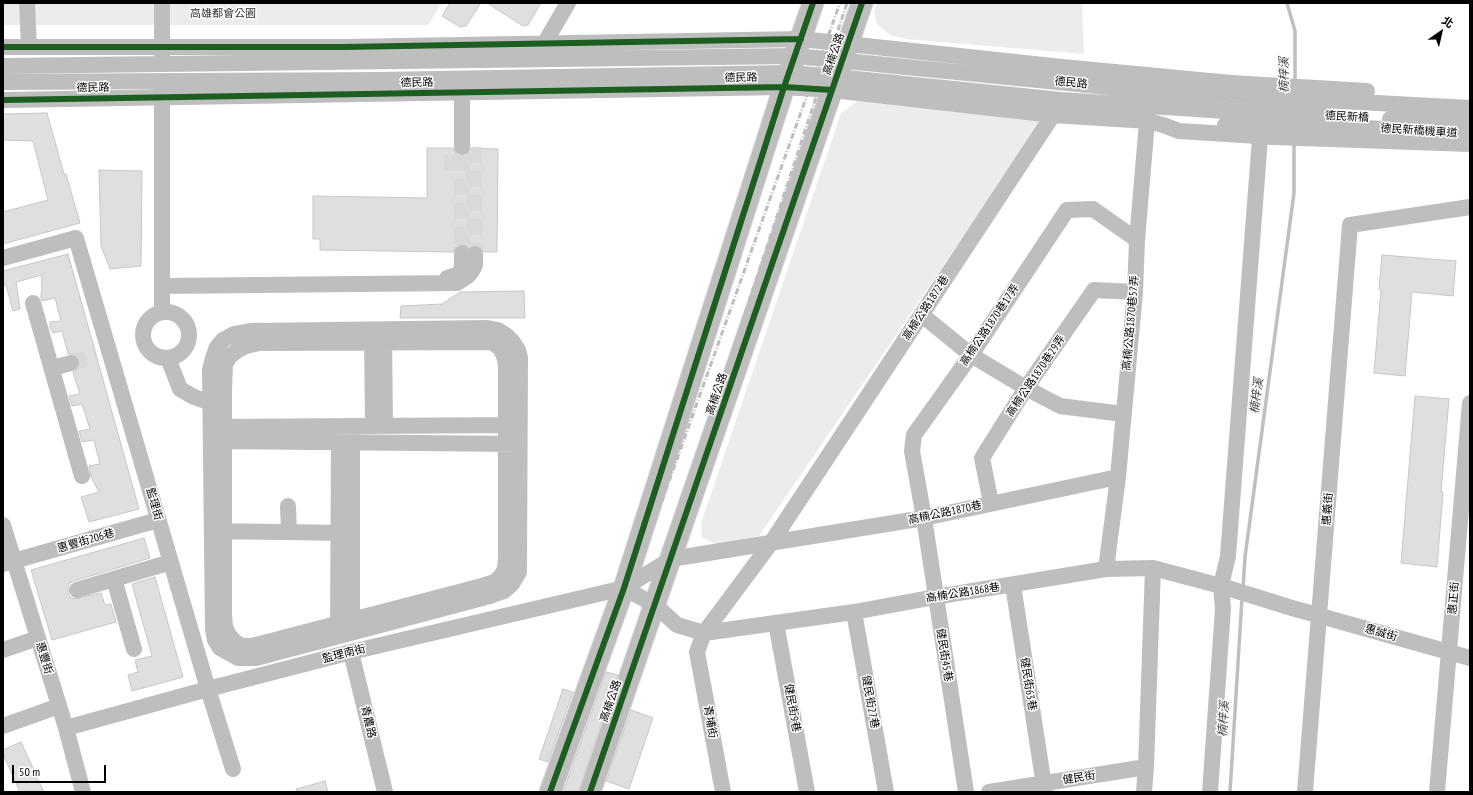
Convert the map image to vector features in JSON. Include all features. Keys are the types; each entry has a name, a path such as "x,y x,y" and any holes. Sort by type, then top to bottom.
{"main road":[{"path":"550,792 624,588 792,64 814,3"},
{"name":"高楠公路","path":"590,792 862,3"}],"street":[{"path":"27,3 29,47"},
{"path":"162,3 162,312"},
{"path":"547,84 545,52 568,3"},
{"name":"德民路","path":"3,47 162,47 340,55"},
{"name":"德民路","path":"3,66 162,64 340,55 545,52 792,64 840,68 1062,74 1148,99 1225,118"},
{"path":"340,55 341,87"},
{"name":"德民路","path":"3,100 162,97 341,87 547,84 792,64 840,68 1061,100 1148,99"},
{"name":"德民路","path":"840,68 1053,115 1148,99"},
{"name":"高楠公路1872巷","path":"697,652 704,633 771,543 1053,115 1061,100 1062,74"},
{"path":"1148,99 1264,78 1267,136 1228,556 1221,586 1223,609 1210,792"},
{"name":"德民路","path":"3,82 162,81 341,87"},
{"path":"462,85 452,101 463,147"},
{"path":"1148,99 1230,89 1470,98"},
{"name":"德民新橋","path":"1230,89 1470,108"},
{"name":"德民路","path":"1148,99 1163,125"},
{"name":"高楠公路1870巷57弄","path":"1106,569 1118,477 1135,292 1137,240 1148,99"},
{"path":"1163,125 1225,118"},
{"name":"德民新橋","path":"1225,118 1470,123"},
{"name":"德民新橋機車道","path":"1225,118 1470,134"},
{"path":"1163,125 1179,131 1470,144"},
{"name":"惠義街","path":"1305,792 1350,225 1470,207"},
{"name":"高楠公路1870巷17弄","path":"924,518 912,450 914,435 971,355 1067,210 1093,209 1137,240"},
{"name":"監理街","path":"3,258 76,238 103,354 158,520 233,769"},
{"path":"463,253 475,265 469,276 457,283 162,281 443,273 448,271 463,253"},
{"name":"高楠公路1870巷29弄","path":"991,503 982,458 1026,388 1094,290 1135,292"},
{"path":"33,303 82,476"},
{"path":"162,312 177,314 183,318 188,325 190,332 187,346 182,352 168,358 153,354 144,341 143,334 149,319 155,314 162,312"},
{"path":"922,315 971,355 1026,388 1060,406 1124,414"},
{"path":"217,434 211,403 210,370 217,347 223,340 234,334 250,331 378,336 492,342 500,348 504,356 513,425 505,569 495,582 342,628 249,659 238,658 220,648 215,640 213,630 218,531 217,434 225,364 230,356 238,350 246,346 259,343 378,336"},
{"path":"378,336 379,426"},
{"path":"168,358 180,389 194,398 211,403"},
{"path":"52,368 71,363"},
{"name":"惠正街","path":"1437,792 1470,403"},
{"path":"346,434 379,426 513,425"},
{"path":"217,434 346,434 513,444"},
{"path":"342,628 346,434"},
{"name":"高楠公路1870巷","path":"671,559 924,518 1118,477"},
{"path":"288,506 289,532"},
{"name":"健民街45巷","path":"924,518 966,792"},
{"name":"惠豐街206巷","path":"8,563 158,520"},
{"name":"惠豐街","path":"3,526 8,563 38,638 66,728 83,792"},
{"path":"218,531 345,533"},
{"path":"218,531 225,627 228,635 234,641 242,646 252,646 342,628"},
{"name":"監理南街","path":"66,728 351,652 624,588 671,559"},
{"path":"77,590 171,562"},
{"path":"1144,792 1153,568"},
{"name":"高楠公路1868巷","path":"704,633 854,612 1106,569 1153,568 1221,586 1292,608"},
{"path":"114,579 134,649"},
{"name":"健民街63巷","path":"1013,585 1044,788"},
{"path":"624,588 655,605 677,625 704,633"},
{"name":"惠誠街","path":"1292,608 1470,658"},
{"name":"健民街27巷","path":"854,612 886,792"},
{"name":"健民街9巷","path":"776,623 807,792"},
{"path":"3,650 38,638"},
{"name":"青農路","path":"351,652 385,792"},
{"name":"青埔街","path":"697,652 723,792"},
{"path":"3,726 59,706"},
{"name":"健民街","path":"989,792 1044,788 1146,767"}],"green space":[{"name":"高雄都會公園","path":"3,3 442,3 428,25 3,25"},
{"path":"877,3 1082,3 1084,54 905,39 890,35 877,24 874,12"},
{"path":"858,101 1042,121 759,536 716,544 702,537 701,523 841,113"}],"building":[{"path":"450,3 481,3 466,26 460,27 442,16"},
{"path":"487,3 541,3 528,25 523,26"},
{"path":"47,113 64,174 66,174 80,223 3,244 3,212 48,200 33,141 3,140 3,114"},
{"path":"427,148 453,148 457,155 462,156 467,155 471,148 498,149 497,252 484,252 479,246 475,245 469,247 462,244 457,245 453,252 320,250 320,239 313,239 313,196 427,198"},
{"path":"99,170 142,171 141,266 110,269 101,246"},
{"path":"68,254 139,509 89,522 81,497 99,492 91,477 89,466 100,464 94,440 82,442 79,431 90,429 82,404 72,406 69,396 80,394 73,372 80,366 80,360 74,354 68,354 62,331 53,333 50,328 50,322 61,321 55,298 42,301 41,299 42,275 16,282 20,309 13,311 6,285 3,285 3,271"},
{"path":"1382,255 1456,261 1453,296 1412,292 1405,376 1374,373 1381,290 1379,289"},
{"path":"524,291 525,318 400,318 401,306 442,304 460,292"},
{"path":"1415,396 1449,399 1441,492 1443,492 1437,567 1401,563"},
{"path":"144,538 150,558 74,581 70,583 68,587 70,597 75,599 101,593 105,605 111,604 116,622 52,640 31,570"},
{"path":"155,577 183,677 132,691 128,675 138,672 135,660 152,656 132,584"},
{"path":"606,672 618,675 578,792 563,792"},
{"path":"563,689 573,692 548,762 539,759"},
{"path":"631,710 653,718 629,789 606,781"},
{"path":"21,742 44,792 20,792 3,754 3,750"},
{"path":"325,781 328,792 297,792 296,789"}],"waterway":[{"name":"楠梓溪","path":"1287,3 1295,31 1295,83"},
{"name":"楠梓溪","path":"1243,589 1245,557 1294,193 1294,141"},
{"name":"楠梓溪","path":"1230,792 1242,598"}],"tunnel":[{"path":"452,147 452,171"},
{"path":"473,147 475,254"},
{"path":"462,155 462,253"},
{"path":"71,363 96,356"}],"railway":[{"path":"560,792 642,557 840,3"},
{"path":"584,792 666,554 847,3"}],"cycle path":[{"path":"550,792 624,588 784,87 813,3"},
{"path":"590,792 862,3"},
{"path":"3,47 344,47 801,39"},
{"path":"3,100 784,87 832,90"}]}
